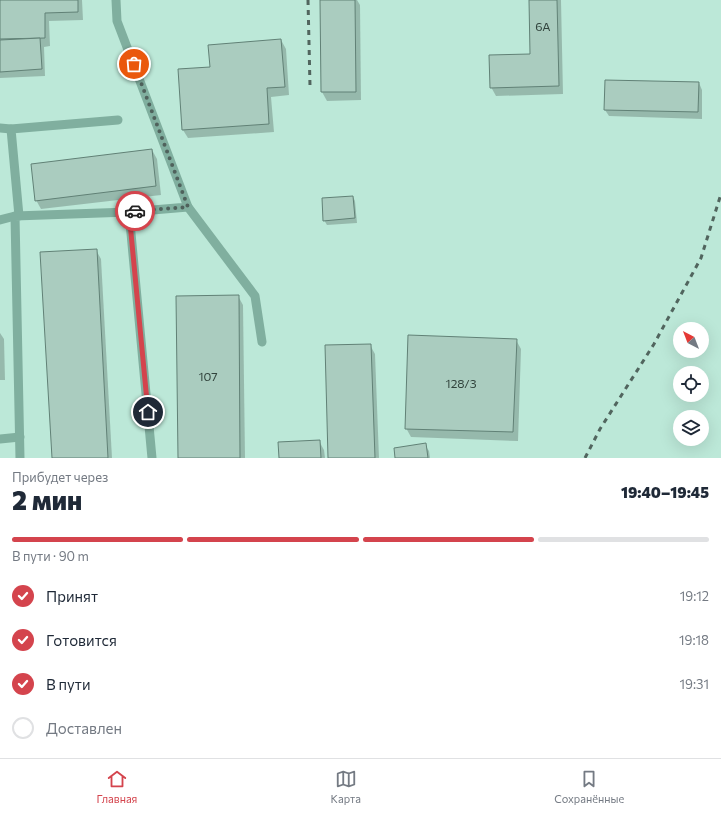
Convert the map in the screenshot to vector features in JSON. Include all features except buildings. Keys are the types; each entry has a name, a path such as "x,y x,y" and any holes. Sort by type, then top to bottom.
{"lane":[{"path":"116,0 118,21 188,207 255,296 262,342"},
{"path":"0,128 11,129 118,120"},
{"path":"11,129 17,216 20,458"},
{"path":"0,220 17,216 129,212 188,207"},
{"path":"129,212 152,458"},
{"path":"0,439 20,437"}],"shaded area":[{"path":"0,0 721,0 721,458 0,458"}],"railway":[{"path":"308,0 310,86"},
{"path":"585,458 600,429 654,344 701,258 721,194"}],"way so far":[{"path":"134,64 188,207 135,211"}],"route":[{"path":"135,211 129,212 148,412"}]}
